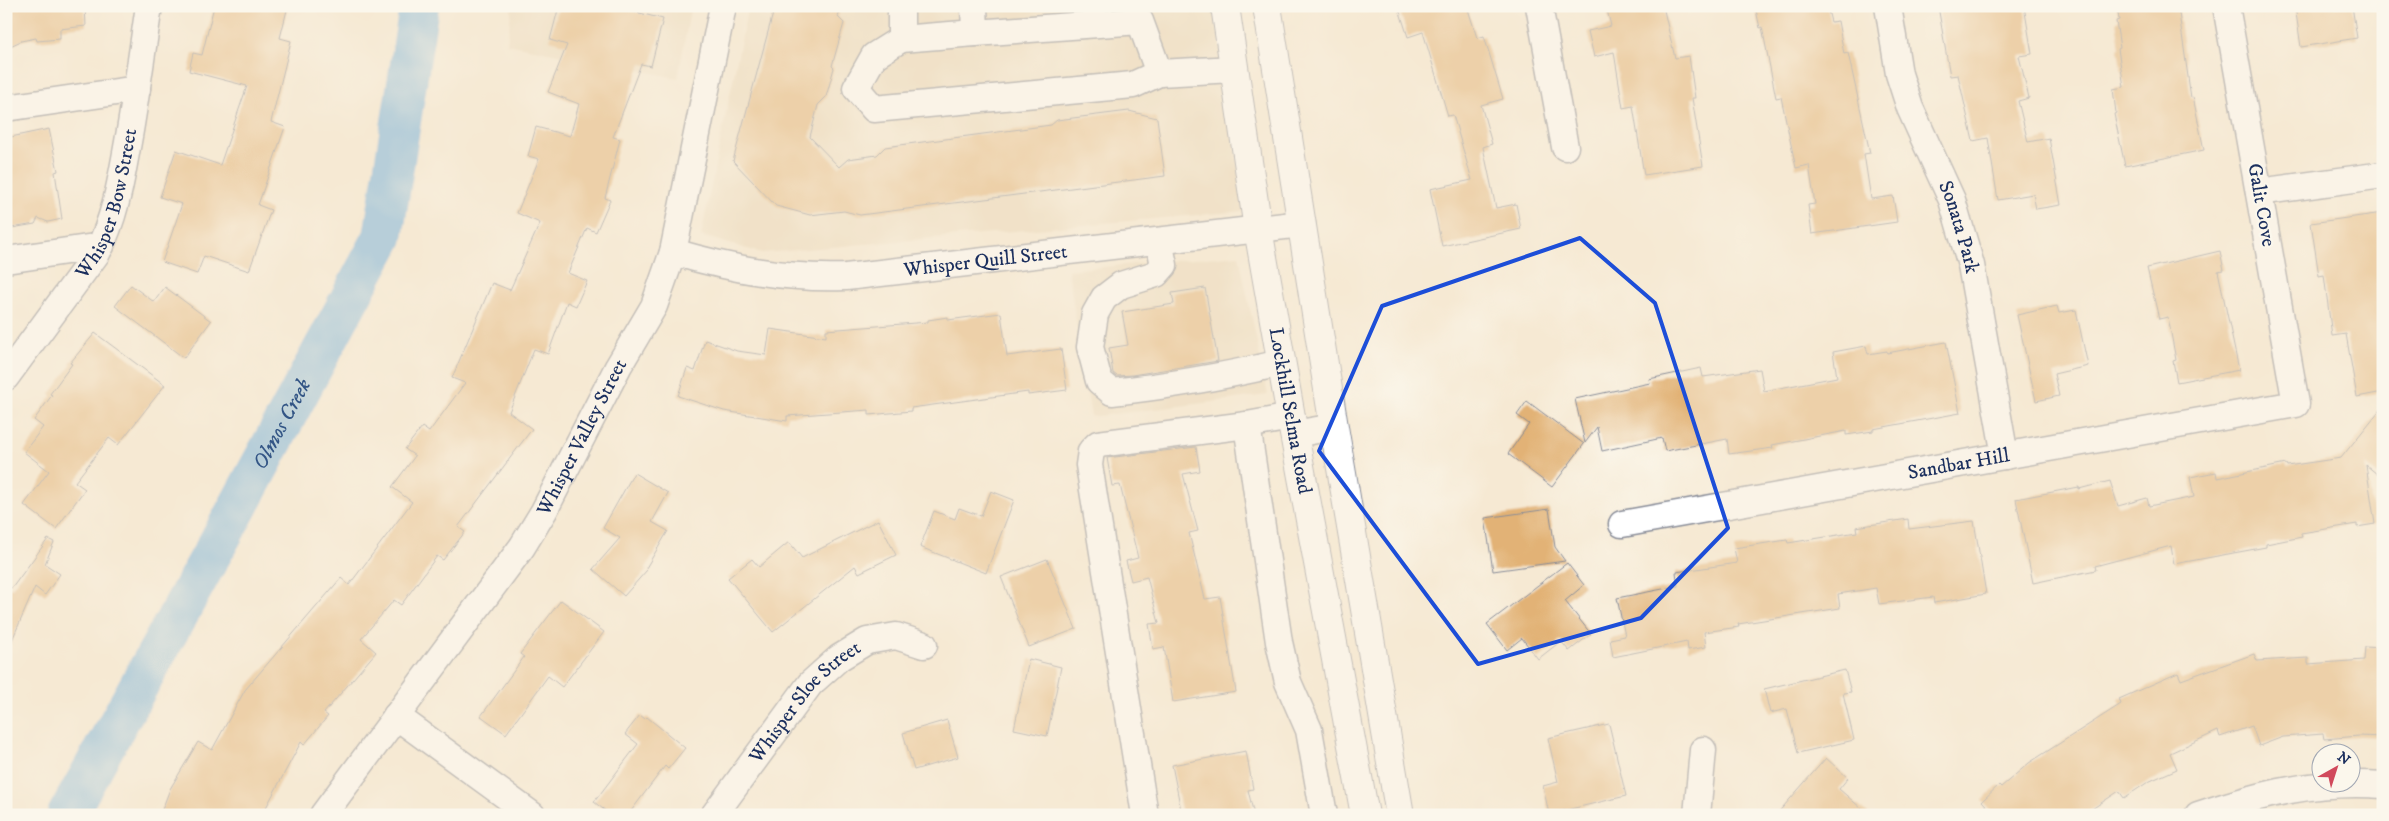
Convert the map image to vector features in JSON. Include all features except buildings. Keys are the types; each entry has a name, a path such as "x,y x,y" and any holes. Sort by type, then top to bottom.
{"main road":[{"name":"Lockhill Selma Road","path":"1225,6 1258,230 1281,363 1365,815"},
{"name":"Lockhill Selma Road","path":"1267,6 1334,427 1400,815"},
{"path":"1234,69 1276,66"}],"street":[{"name":"Whisper Bow Street","path":"6,377 101,246 114,212 119,191 149,6"},
{"name":"Whisper Valley Street","path":"323,815 522,547 544,512 618,367 654,306 673,252 723,6"},
{"path":"901,6 901,39"},
{"path":"974,6 975,33"},
{"path":"1539,6 1565,147"},
{"name":"Sonata Park","path":"1888,6 1899,74 1904,91 1926,146 1952,200 1972,265 2005,456"},
{"name":"Galit Cove","path":"2226,6 2296,404"},
{"path":"1158,73 1140,21 901,39 874,56 856,88 874,109 1133,85 1158,73 1234,69"},
{"path":"6,108 137,89"},
{"path":"2258,192 2383,175"},
{"name":"Whisper Quill Street","path":"673,252 731,268 768,275 846,278 1302,224"},
{"path":"1159,241 1164,265 1156,274 1121,284 1104,298 1095,314 1090,347 1099,381 1112,392 1214,379 1281,363"},
{"path":"6,260 101,246"},
{"name":"Sandbar Hill","path":"1622,524 2296,404"},
{"path":"1145,815 1089,465 1091,451 1098,444 1247,425 1334,427"},
{"path":"1247,425 1279,642 1288,682 1309,730 1324,815"},
{"name":"Whisper Sloe Street","path":"714,815 810,684 839,658 867,642 896,636 924,645"},
{"path":"396,716 532,815"},
{"path":"1697,815 1703,750"},
{"path":"2198,815 2256,796 2306,786 2362,783 2383,784"}],"highlighted area":[{"path":"1580,238 1655,303 1728,528 1641,618 1478,664 1319,451 1382,306"}],"shaded area":[{"path":"512,6 691,6 678,78 507,44"},
{"path":"748,6 1214,6 1244,211 762,253 701,236"},
{"path":"1239,255 1268,395 1091,417 1068,270"}],"waterway":[{"name":"Olmos Creek","path":"67,815 234,514 383,237 419,6"}]}
